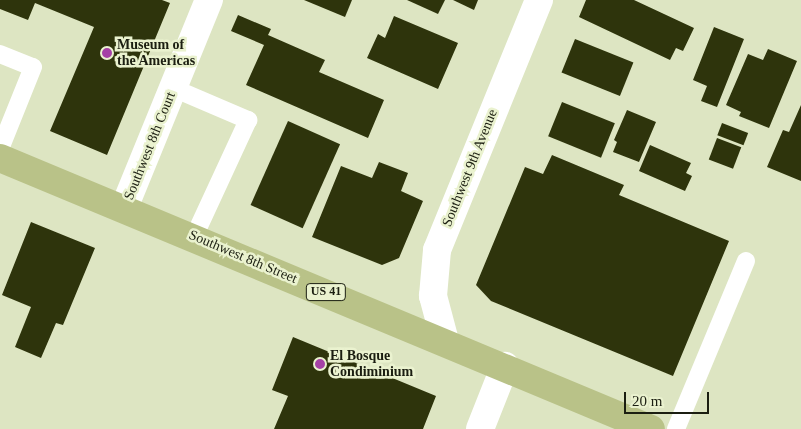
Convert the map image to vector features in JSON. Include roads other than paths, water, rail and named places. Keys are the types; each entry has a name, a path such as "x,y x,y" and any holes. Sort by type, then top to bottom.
{"main road":[{"name":"Southwest 8th Street","path":"0,158 505,366 619,423 651,429"}],"street":[{"name":"Southwest 8th Court","path":"124,208 209,0"},
{"name":"Southwest 9th Avenue","path":"445,341 433,296 437,250 539,0"},
{"path":"480,429 505,366"}],"lane":[{"path":"0,54 33,67 0,149"},
{"path":"173,88 248,120 194,237"},
{"path":"676,429 746,261"}],"place":[{"name":"Museum of the Americas","path":"107,53"},
{"name":"El Bosque Condiminium","path":"320,364"}]}
